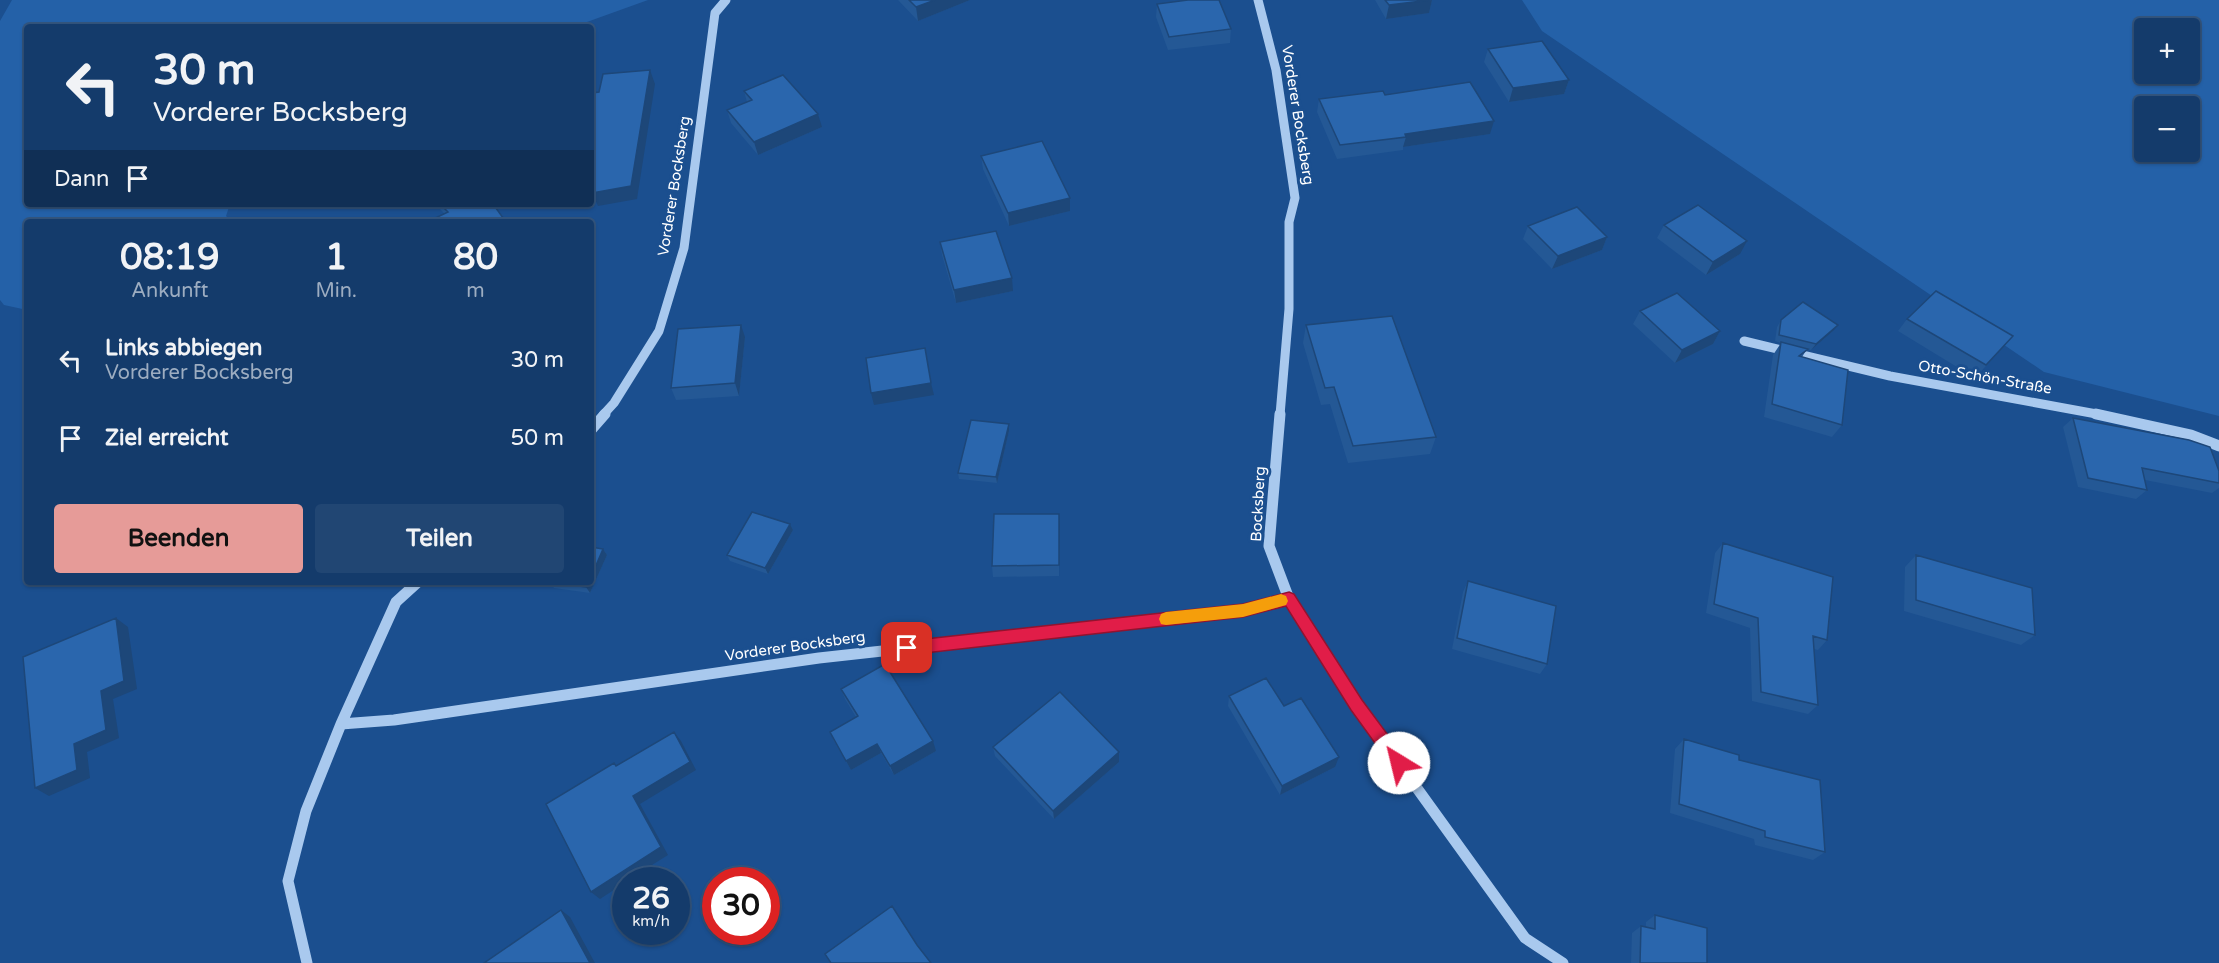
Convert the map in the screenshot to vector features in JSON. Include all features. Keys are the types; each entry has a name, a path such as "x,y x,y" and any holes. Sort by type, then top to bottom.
{"street":[{"name":"Vorderer Bocksberg","path":"594,426 614,403 659,331 684,248 715,13 726,0"},
{"name":"Vorderer Bocksberg","path":"1258,0 1276,70 1295,198 1289,222 1289,309"},
{"name":"Bocksberg","path":"1289,309 1269,546 1289,599 1357,705 1525,938 1563,963"},
{"name":"Otto-Schön-Straße","path":"1744,341 1890,376 2050,404 2191,435 2219,446"},
{"path":"306,963 288,881 306,812 341,724 396,602 415,585"},
{"name":"Vorderer Bocksberg","path":"341,724 394,720 819,658 1243,610 1289,599"}],"shaded area":[{"path":"12,0 648,0 581,24 24,24 24,207 229,207 226,216 229,219 24,219 24,309 4,305 0,300 0,21"},
{"path":"1522,0 2219,0 2219,416 2044,372 1542,31"}],"building":[{"path":"909,0 935,0 916,7"},
{"path":"1188,0 1219,0 1231,29 1169,37 1157,4"},
{"path":"1385,0 1430,0 1389,5"},
{"path":"1542,41 1569,80 1513,88 1488,49"},
{"path":"650,70 631,186 594,193 594,93 599,92 603,74"},
{"path":"783,75 818,114 754,142 727,110 752,100 744,91"},
{"path":"1470,82 1494,121 1405,134 1406,137 1340,145 1319,99 1383,91 1385,95"},
{"path":"1042,141 1070,198 1008,213 981,156"},
{"path":"1698,205 1747,241 1713,262 1664,225"},
{"path":"443,207 495,207 504,219 433,219 448,212"},
{"path":"1577,207 1607,237 1558,256 1528,226"},
{"path":"996,231 1012,278 954,290 940,242"},
{"path":"1936,291 2013,336 1986,365 1907,319"},
{"path":"1677,293 1720,331 1682,350 1640,311"},
{"path":"1803,302 1838,325 1816,344 1779,335 1781,320"},
{"path":"1392,316 1436,437 1353,446 1334,387 1325,388 1306,325"},
{"path":"741,325 735,383 671,388 678,329"},
{"path":"1781,342 1808,349 1799,356 1848,370 1842,425 1772,404"},
{"path":"925,348 931,383 871,393 866,358"},
{"path":"2073,418 2189,440 2210,447 2219,471 2219,483 2142,468 2147,490 2088,478"},
{"path":"971,420 1009,424 996,477 958,473"},
{"path":"752,512 790,524 765,568 727,555"},
{"path":"994,514 1059,514 1059,565 992,566"},
{"path":"1723,543 1833,577 1827,640 1813,636 1818,705 1761,692 1758,618 1714,604"},
{"path":"594,548 603,549 594,570"},
{"path":"1916,555 2032,588 2035,635 1916,600"},
{"path":"1468,581 1556,606 1547,664 1457,638"},
{"path":"116,618 124,681 101,691 106,730 74,744 77,770 35,788 23,657"},
{"path":"885,664 933,741 890,766 877,744 846,761 830,732 858,716 841,689"},
{"path":"1266,678 1284,706 1301,698 1339,757 1282,786 1229,696"},
{"path":"1060,692 1119,752 1053,811 993,747"},
{"path":"674,732 690,762 633,796 661,847 630,867 612,867 612,878 591,892 546,804 614,763 616,766"},
{"path":"1684,739 1739,755 1739,760 1820,780 1825,852 1765,837 1765,831 1679,804"},
{"path":"892,906 931,963 831,963 825,954"},
{"path":"561,910 590,963 484,963"},
{"path":"1655,915 1707,928 1707,963 1640,963 1641,926 1655,929"}],"slow traffic":[{"path":"1166,619 1243,610 1281,601"}],"route":[{"path":"907,648 1243,610 1289,599 1357,705 1399,763"}]}
